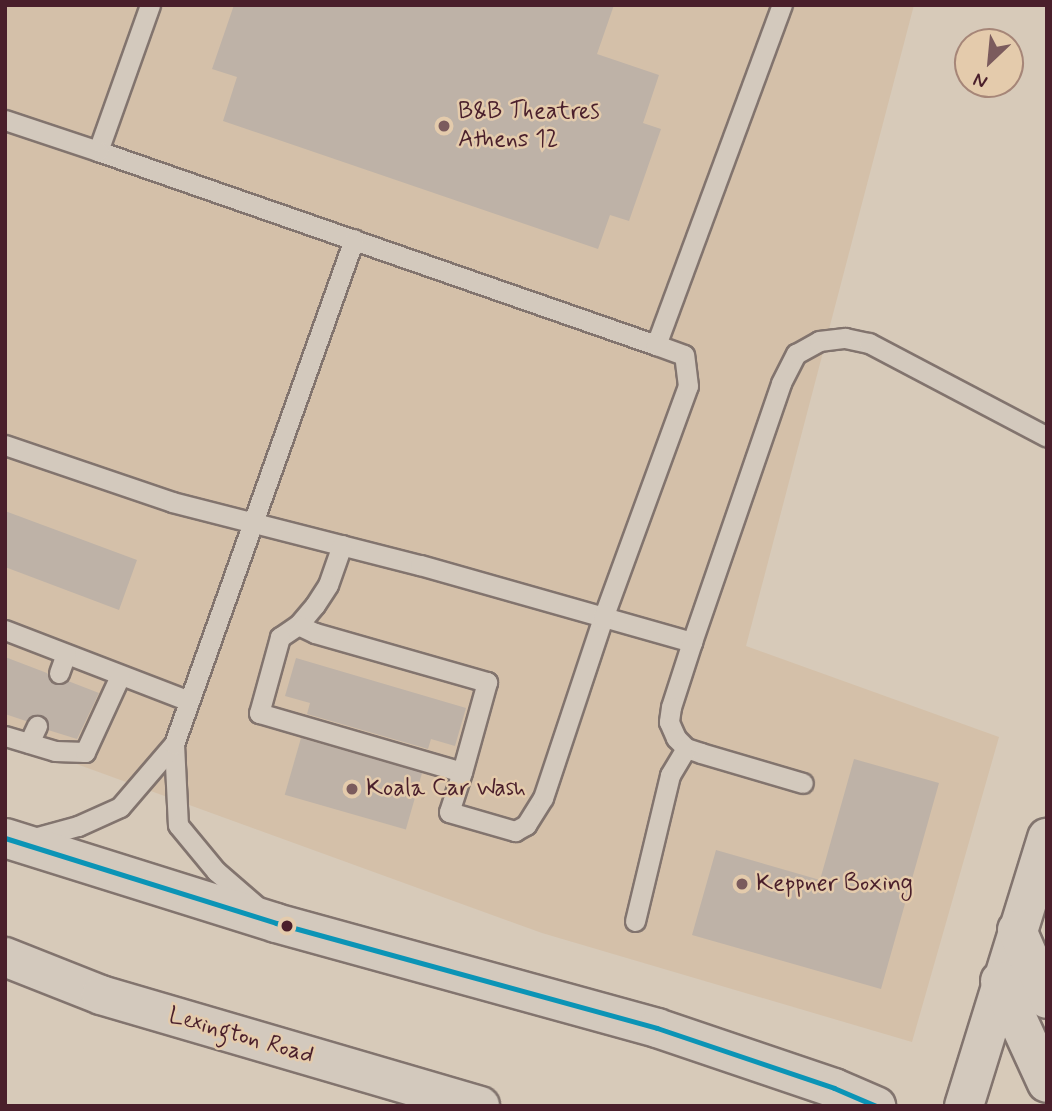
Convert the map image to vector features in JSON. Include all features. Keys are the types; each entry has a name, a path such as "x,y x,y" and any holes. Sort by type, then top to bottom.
{"main road":[{"path":"964,1106 1000,981 1047,838"},
{"path":"11,841 276,923 657,1028 834,1088 876,1106"},
{"path":"1017,930 1047,999"},
{"name":"Lexington Road","path":"5,957 100,995 480,1106"},
{"path":"1000,981 1047,1083"}],"lane":[{"path":"98,151 150,5"},
{"path":"656,345 782,5"},
{"path":"5,120 684,355 688,386 603,618 543,798 526,825 515,831 449,812 487,682 298,625"},
{"path":"11,841 78,826 120,807 174,744 354,239"},
{"path":"803,783 686,748 669,722 692,642 781,383 796,354 819,341 845,338 869,343 1047,437"},
{"path":"5,445 172,502 342,545 692,642"},
{"path":"342,545 328,585 298,625 280,637 259,712 462,772"},
{"path":"5,630 189,701"},
{"path":"59,673 65,654"},
{"path":"5,736 33,735 55,751 85,752 120,676"},
{"path":"174,744 178,825 216,871 276,923"},
{"path":"635,922 670,775 686,748"}],"shaded area":[{"path":"5,5 914,5 746,646 999,737 912,1042 542,933 5,738"}],"building":[{"name":"B&B Theatres Athens 12","path":"234,5 614,5 597,54 659,75 643,123 661,129 629,221 610,215 598,249 223,121 237,77 212,69"},
{"path":"5,511 137,560 119,610 5,567"},
{"path":"5,657 47,673 54,684 68,681 99,693 77,739 48,730 47,720 42,715 31,716 26,721 5,714"},
{"path":"296,658 466,708 455,746 431,739 428,749 307,714 310,703 285,696"},
{"name":"Koala Car Wash","path":"301,738 422,773 406,829 285,795"},
{"path":"854,759 939,783 881,989 692,935 716,850 820,880"}],"transit line":[{"path":"5,838 276,923 657,1028 834,1088 876,1106"}],"place":[{"name":"B&B Theatres Athens 12","path":"444,126"},
{"name":"Koala Car Wash","path":"352,789"},
{"name":"Keppner Boxing","path":"742,884"}]}
